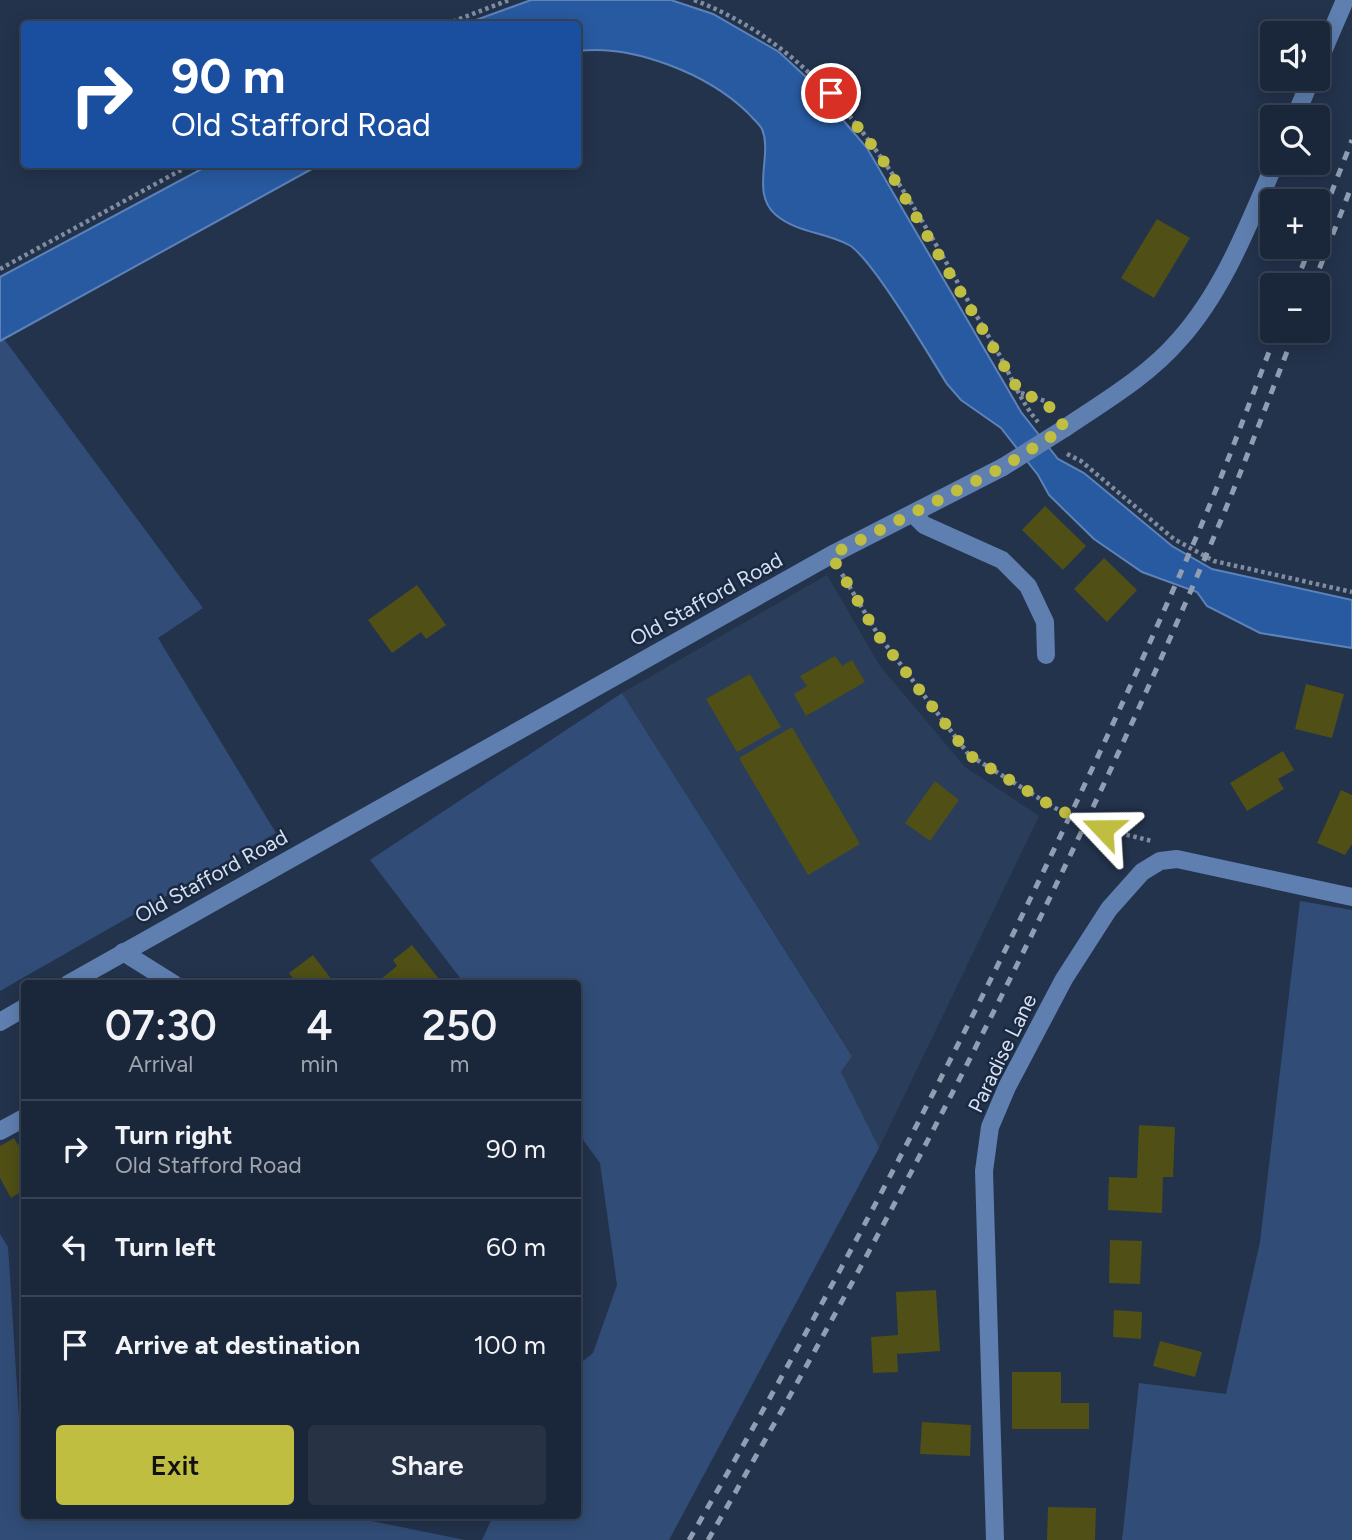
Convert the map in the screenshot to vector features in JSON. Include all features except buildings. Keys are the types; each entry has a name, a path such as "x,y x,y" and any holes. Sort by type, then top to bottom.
{"street":[{"path":"1330,35 1345,0"},
{"name":"Old Stafford Road","path":"75,980 831,555 1003,467 1065,428 1150,369 1178,342 1201,314 1223,276 1269,175"},
{"path":"913,514 923,525 1002,560 1028,586 1045,622 1046,655"},
{"name":"Paradise Lane","path":"995,1540 984,1171 990,1127 1007,1087 1064,979 1109,909 1142,872 1160,861 1177,859 1352,897"},
{"path":"123,952 168,980"},
{"path":"0,1022 21,1010"},
{"path":"0,1131 21,1120"}],"path":[{"path":"454,21 509,0"},
{"path":"694,0 725,12 765,35 797,59 858,124 881,157 1020,393 1026,408 1041,426"},
{"path":"0,269 185,168"},
{"path":"1020,393 1045,401 1065,428"},
{"path":"1062,452 1081,461 1174,539 1214,561 1352,592"},
{"path":"831,555 877,634 969,755 1055,808 1103,829 1154,841"}],"shaded area":[{"path":"531,0 671,0 713,14 779,52 807,78 867,148 1021,412 1058,459 1084,473 1172,546 1212,569 1352,600 1352,648 1260,633 1207,606 1197,592 1142,572 1094,539 1049,495 1038,475 1001,428 961,400 947,384 900,309 859,254 840,241 784,221 768,206 763,185 765,139 762,129 731,99 691,74 645,57 622,52 581,51 581,21 473,21"},
{"path":"203,168 314,168 0,341 0,277"},
{"path":"4,339 203,608 158,638 276,833 0,991 0,341"},
{"path":"827,575 880,666 965,767 1039,816 879,1148 841,1072 852,1055 622,693"},
{"path":"622,693 852,1056 841,1072 879,1148 669,1540 482,1540 492,1519 581,1519 581,1363 593,1353 617,1285 600,1163 581,1137 581,980 462,980 370,860"},
{"path":"1300,901 1352,910 1352,1540 1122,1540 1139,1383 1226,1394 1260,1242"},
{"path":"0,1234 8,1247 21,1447 21,1519 362,1519 465,1540 0,1540"}],"railway":[{"path":"1330,196 1352,140"},
{"path":"1318,273 1352,185"},
{"path":"1300,273 1305,259"},
{"path":"689,1540 895,1167 1023,913 1144,656 1201,526 1272,343"},
{"path":"708,1540 913,1169 1040,917 1160,662 1216,532 1290,343"}],"route":[{"path":"831,93 858,124 881,157 1020,393 1045,401 1065,428 1003,467 831,555 877,634 969,755 1055,808 1103,829"}]}
